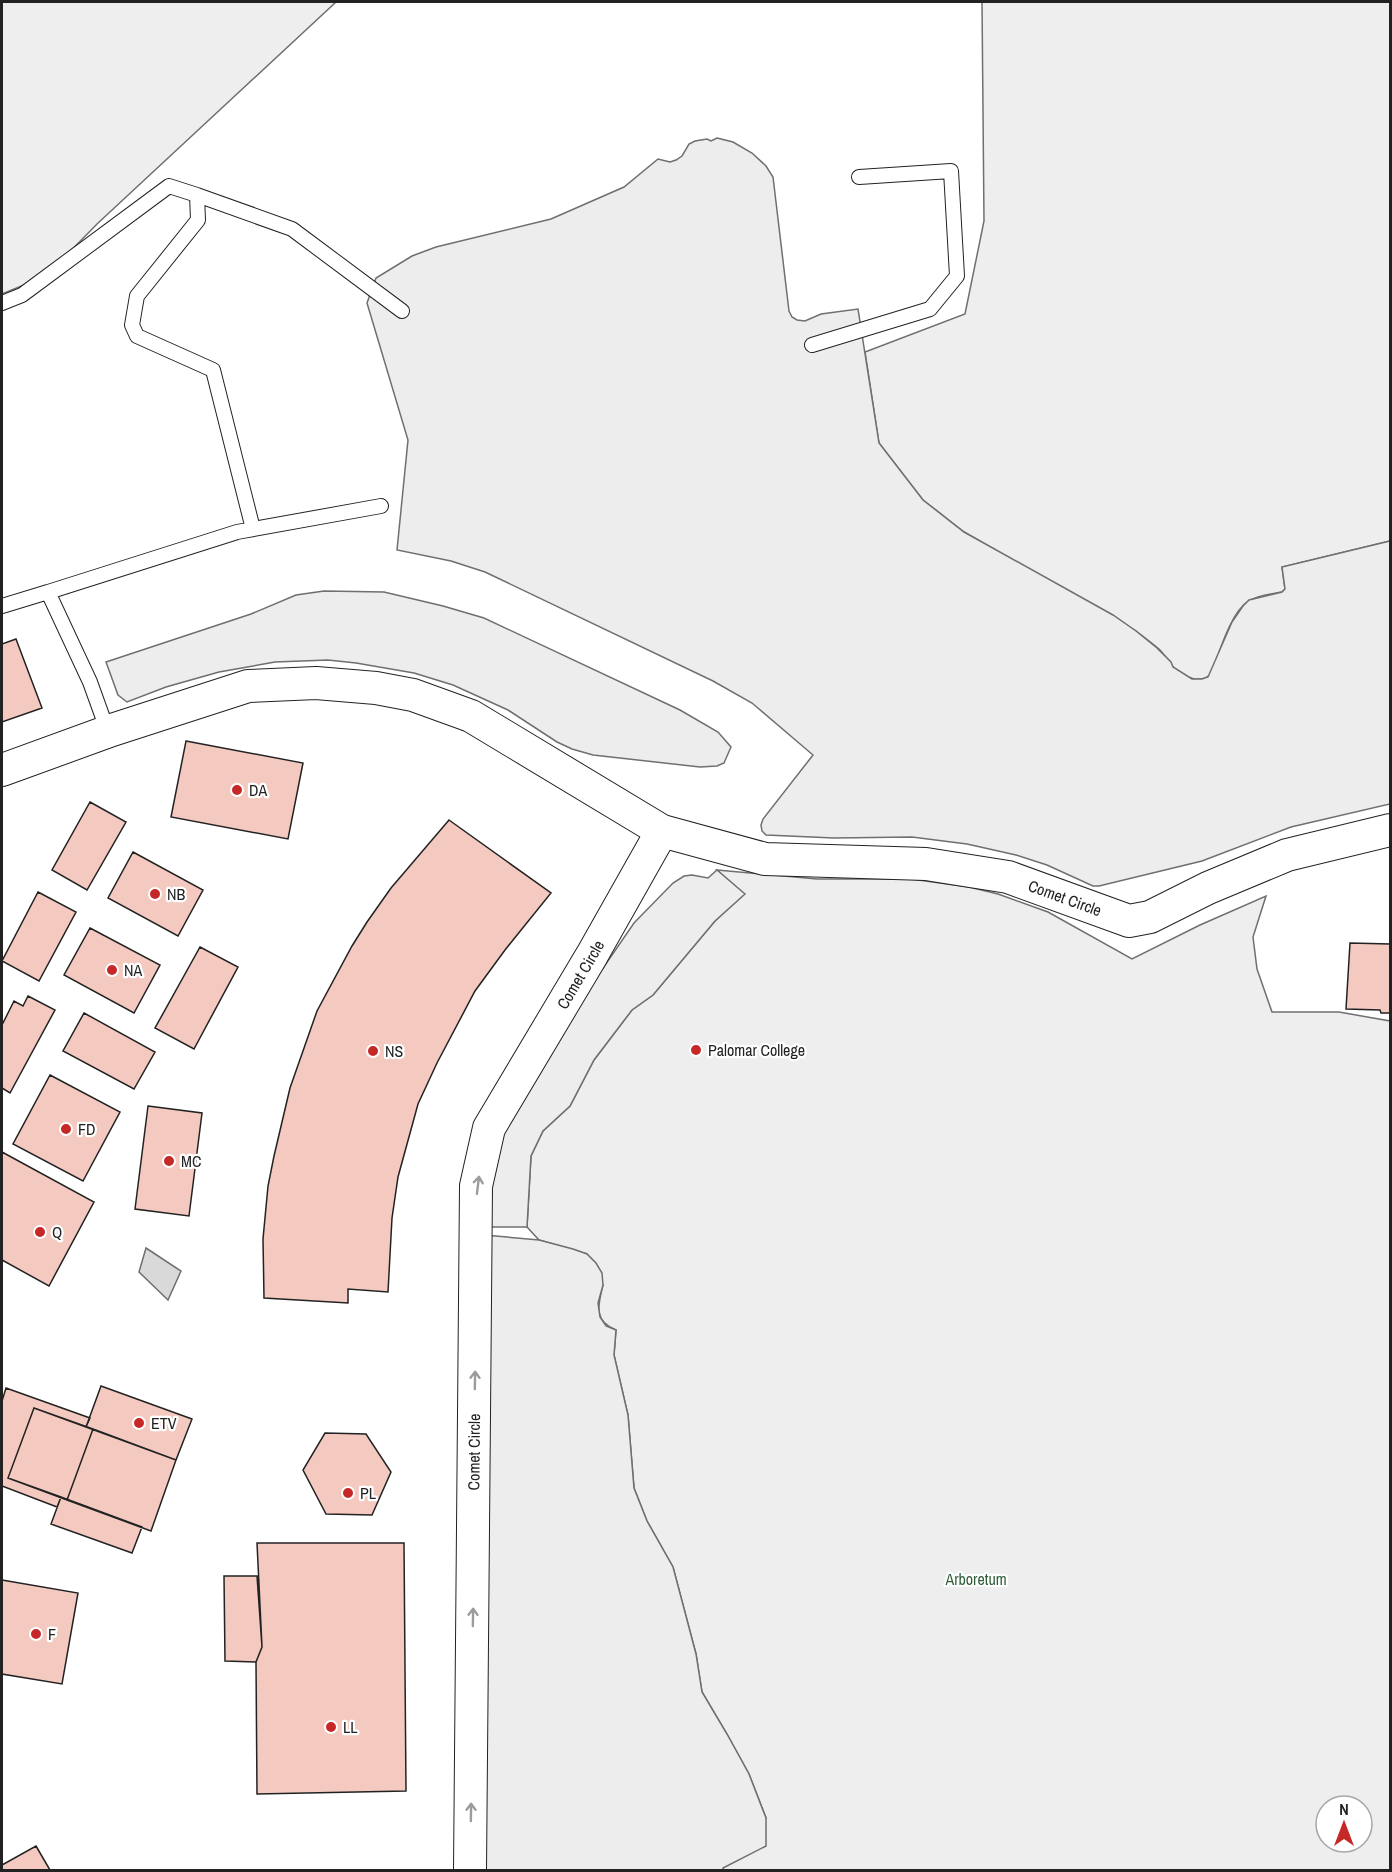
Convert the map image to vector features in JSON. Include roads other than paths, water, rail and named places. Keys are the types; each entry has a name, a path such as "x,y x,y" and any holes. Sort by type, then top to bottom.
{"street":[{"path":"2,770 248,686 316,683 376,688 413,695 471,716 662,831"},
{"name":"Comet Circle","path":"470,1870 476,1186 489,1128 592,955 662,831 765,859 926,864 1008,878 1129,921 1150,917 1208,888 1287,855 1390,830"}],"lane":[{"path":"812,345 930,309 957,276 951,171 859,177"},
{"path":"2,303 22,295 169,186 292,229 402,311"},
{"path":"197,195 198,220 137,296 132,325 137,336 213,370 253,529"},
{"path":"2,606 237,532 381,506"},
{"path":"48,592 90,682 108,732"}],"place":[{"name":"DA","path":"237,790"},
{"name":"NB","path":"155,894"},
{"name":"NA","path":"112,970"},
{"name":"Palomar College","path":"696,1050"},
{"name":"NS","path":"373,1051"},
{"name":"FD","path":"66,1129"},
{"name":"MC","path":"169,1161"},
{"name":"Q","path":"40,1232"},
{"name":"ETV","path":"139,1423"},
{"name":"PL","path":"348,1493"},
{"name":"F","path":"36,1634"},
{"name":"LL","path":"331,1727"}],"park label":[{"name":"Arboretum","path":"976,1579"}]}
